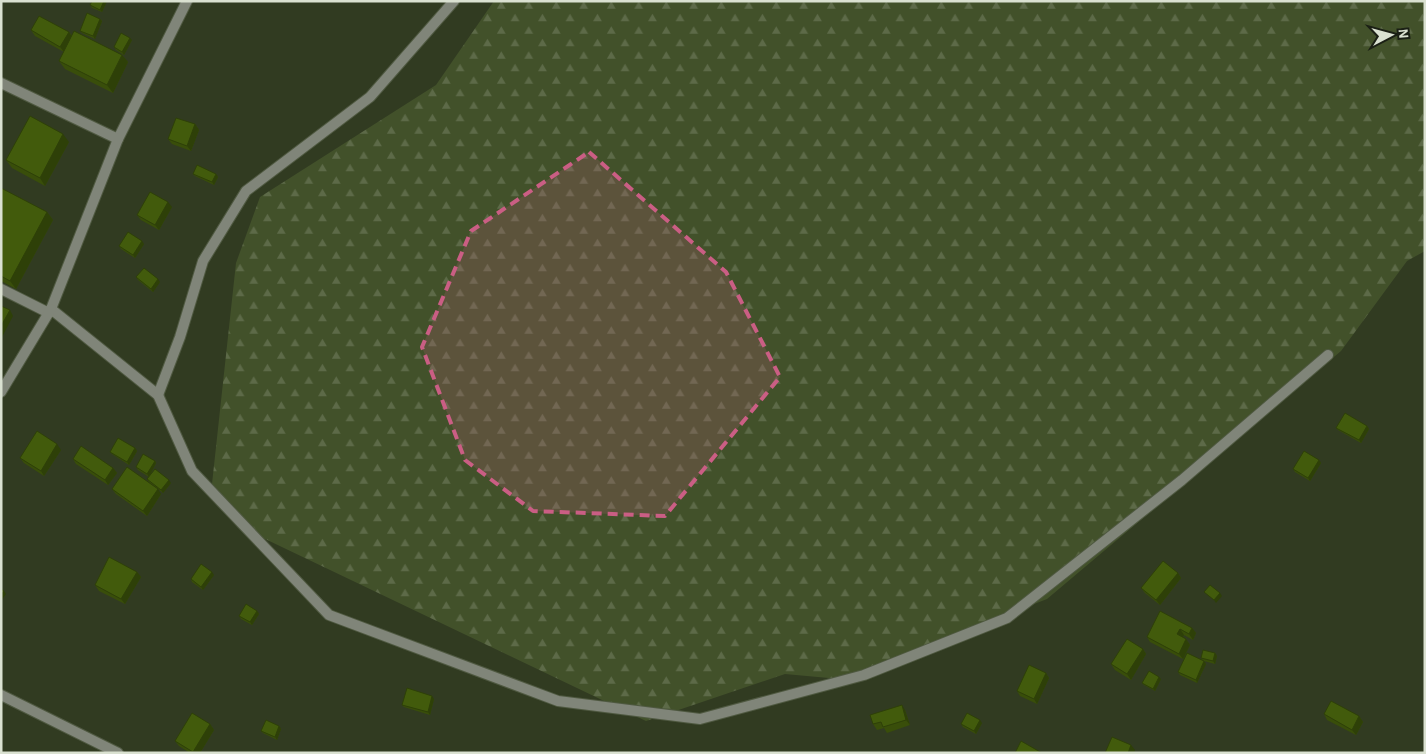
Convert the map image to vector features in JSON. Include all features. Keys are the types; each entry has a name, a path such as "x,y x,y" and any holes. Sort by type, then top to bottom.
{"street":[{"path":"1,392 50,311 118,139 187,1"},
{"path":"158,395 180,337 203,262 246,191 370,97 454,1"},
{"path":"1,83 118,139"},
{"path":"1,289 50,311 158,395 192,471 329,615 558,700 700,719 864,676 1008,618 1182,480 1328,355"},
{"path":"1,695 118,753"}],"highlighted area":[{"path":"589,152 726,272 780,377 665,516 533,511 465,460 422,347 471,231"}],"green space":[{"path":"494,1 1425,1 1425,251 1407,261 1341,351 1047,599 840,679 785,674 646,721 261,537 212,484 236,263 260,197 436,85"}],"building":[{"path":"92,1 104,1 100,10 90,5"},
{"path":"87,13 100,19 93,36 80,31"},
{"path":"39,16 69,32 60,47 31,30"},
{"path":"74,31 122,55 107,85 59,61"},
{"path":"121,33 130,38 122,52 114,47"},
{"path":"30,116 63,134 40,178 6,160"},
{"path":"176,118 195,124 187,146 168,139"},
{"path":"197,165 216,174 212,182 193,174"},
{"path":"1,188 47,212 10,281 1,276"},
{"path":"150,192 168,202 155,225 137,215"},
{"path":"128,232 142,241 133,255 119,246"},
{"path":"144,268 158,279 151,289 136,277"},
{"path":"1,306 10,310 1,326"},
{"path":"1345,413 1367,426 1359,440 1336,428"},
{"path":"37,431 57,444 41,471 20,458"},
{"path":"118,438 135,448 127,462 110,452"},
{"path":"81,446 113,468 105,480 73,459"},
{"path":"1304,451 1319,460 1308,478 1293,469"},
{"path":"143,454 155,461 147,474 136,467"},
{"path":"127,467 158,489 143,511 112,489"},
{"path":"155,469 169,480 161,490 147,479"},
{"path":"109,557 137,572 121,599 95,585"},
{"path":"1163,561 1178,573 1156,600 1141,588"},
{"path":"201,564 212,572 201,587 191,579"},
{"path":"1210,585 1220,593 1214,600 1204,592"},
{"path":"246,604 257,611 250,622 239,616"},
{"path":"1160,611 1192,628 1189,634 1180,629 1177,634 1186,639 1179,654 1147,637"},
{"path":"1127,639 1143,649 1127,674 1111,664"},
{"path":"1203,650 1215,653 1213,661 1201,658"},
{"path":"1187,653 1204,661 1196,680 1178,672"},
{"path":"1029,665 1046,673 1034,699 1017,691"},
{"path":"1149,671 1159,677 1153,689 1142,683"},
{"path":"407,688 432,696 428,712 402,705"},
{"path":"1331,701 1359,716 1352,730 1324,714"},
{"path":"902,705 906,720 883,727 881,722 873,724 870,715"},
{"path":"192,713 210,724 193,752 175,741"},
{"path":"967,713 980,720 974,731 961,724"},
{"path":"266,720 279,726 275,737 261,731"},
{"path":"1112,737 1131,745 1128,753 1105,753"},
{"path":"1021,741 1042,753 1015,753"}]}
